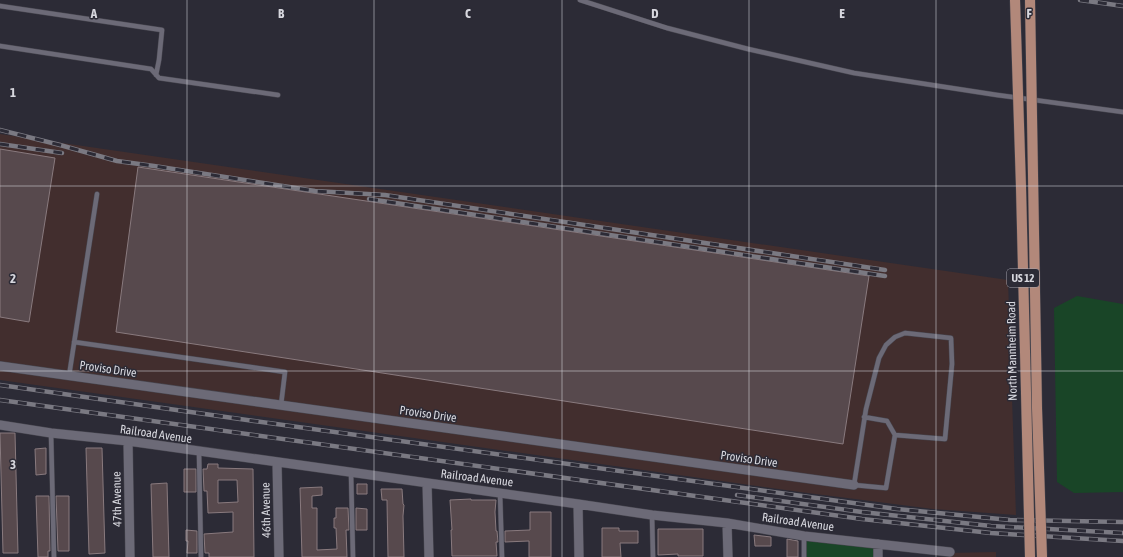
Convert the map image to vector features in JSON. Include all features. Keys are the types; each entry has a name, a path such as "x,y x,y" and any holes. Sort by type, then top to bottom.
{"main road":[{"name":"North Mannheim Road","path":"1015,0 1030,557"},
{"name":"North Mannheim Road","path":"1030,0 1037,401 1042,557"}],"street":[{"name":"Proviso Drive","path":"0,366 854,485"},
{"name":"Railroad Avenue","path":"0,426 128,441 652,515 727,523 804,536 950,554"},
{"name":"47th Avenue","path":"128,441 130,557"},
{"name":"46th Avenue","path":"277,462 278,557"},
{"path":"427,483 429,557"},
{"path":"578,504 579,557"},
{"path":"727,523 728,557"},
{"path":"878,544 878,557"}],"lane":[{"path":"580,0 667,28 748,49 854,73 997,95 1123,112"},
{"path":"0,6 162,30 156,75"},
{"path":"0,46 151,69 159,78 278,95"},
{"path":"68,376 97,194"},
{"path":"864,417 887,421 895,435 886,488 854,485 864,417 879,358 886,345 895,337 905,333 951,338 952,364 945,439 895,435"},
{"path":"74,342 285,372 281,406"},
{"path":"51,433 54,557"},
{"path":"199,452 202,557"},
{"path":"351,473 353,557"},
{"path":"500,493 502,557"},
{"path":"652,515 653,557"},
{"path":"804,536 804,557"}],"shaded area":[{"path":"0,134 1008,280 1016,515 933,509 800,492 0,380"},
{"path":"996,552 996,557 950,557 949,553"}],"green space":[{"path":"1077,296 1123,304 1123,492 1074,493 1057,482 1054,308"},
{"path":"802,537 879,546 879,557 803,557"}],"building":[{"path":"0,149 55,158 29,322 0,317"},
{"path":"138,167 869,276 843,444 116,332"},
{"path":"0,433 15,433 18,553 3,553"},
{"path":"46,448 46,474 36,475 35,449"},
{"path":"86,448 102,448 105,553 89,554"},
{"path":"208,464 218,464 218,468 253,469 254,557 209,557 209,553 205,553 204,534 233,532 233,512 208,513 207,491 204,491 203,469 207,469","holes":["218,480 237,480 238,502 218,503"]},
{"path":"184,469 196,469 196,492 184,492"},
{"path":"167,483 169,557 153,557 151,484"},
{"path":"357,484 367,484 367,494 357,494"},
{"path":"322,487 322,495 312,496 312,508 317,508 317,550 337,549 336,528 334,528 336,508 348,508 349,530 346,530 347,557 302,557 300,488"},
{"path":"381,489 402,489 404,505 404,557 388,557 387,500 382,500"},
{"path":"36,496 49,496 50,551 48,551 48,557 38,557"},
{"path":"56,496 69,496 69,551 58,551"},
{"path":"450,500 496,500 495,512 498,542 496,542 497,556 452,556"},
{"path":"356,508 367,509 367,530 356,530"},
{"path":"530,512 551,512 551,557 529,557 529,541 505,542 505,531 530,530"},
{"path":"602,528 619,528 619,531 638,531 638,543 620,543 621,557 602,557"},
{"path":"658,529 703,529 703,556 678,556 678,554 658,555"},
{"path":"186,530 197,531 197,553 187,553 188,541 186,541"},
{"path":"754,535 771,537 771,546 755,546"},
{"path":"787,539 798,541 798,557 787,557"}],"railway":[{"path":"1080,0 1123,6"},
{"path":"0,130 117,161 315,191 385,195 885,270"},
{"path":"0,144 62,153"},
{"path":"369,199 885,276"},
{"path":"0,385 897,509 1010,520 1123,522"},
{"path":"0,400 862,519 991,533 1123,541"},
{"path":"737,495 862,512 991,526 1123,533"}]}
